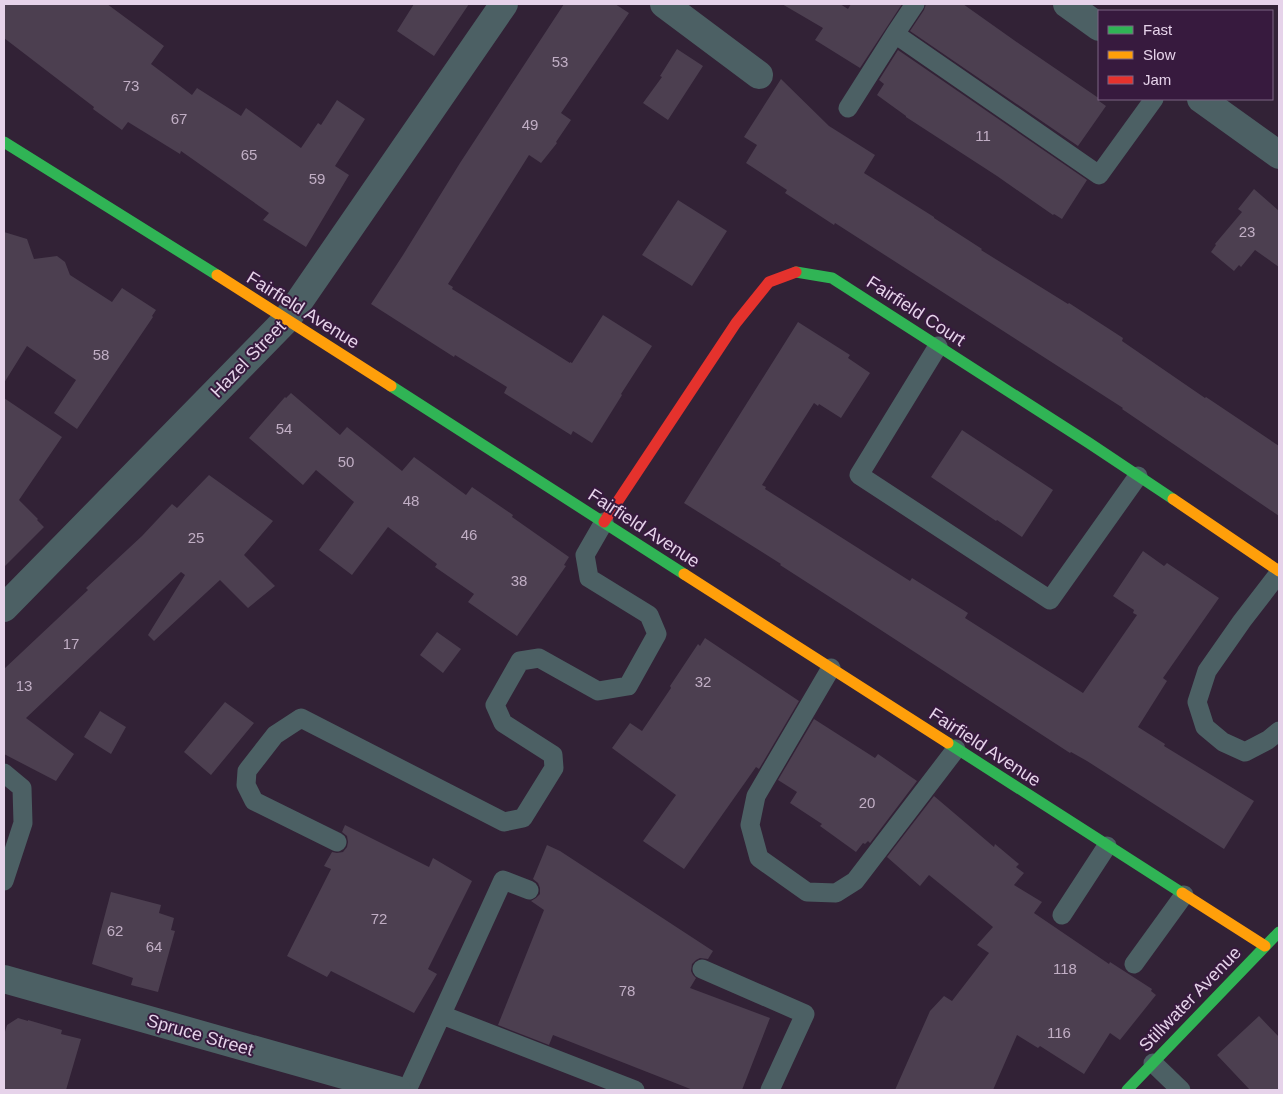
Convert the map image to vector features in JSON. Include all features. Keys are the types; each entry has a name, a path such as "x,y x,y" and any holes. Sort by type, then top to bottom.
{"street":[{"name":"Hazel Street","path":"4,608 287,319 504,4"},
{"path":"664,4 759,74"},
{"path":"1067,4 1098,26"},
{"path":"1202,100 1279,155"},
{"name":"Fairfield Avenue","path":"4,142 287,319 1264,946"},
{"name":"Fairfield Court","path":"604,522 736,322 770,282 795,272 832,278 1089,443 1279,572"},
{"name":"Stillwater Avenue","path":"1127,1090 1279,932"},
{"name":"Spruce Street","path":"4,979 397,1090"}],"lane":[{"path":"848,108 914,4"},
{"path":"895,34 1100,175 1153,100"},
{"path":"938,346 859,475 1050,600 1138,476"},
{"path":"336,842 254,801 246,785 247,771 275,735 301,718 504,822 523,818 554,768 553,755 503,723 495,704 520,661 539,658 598,691 628,686 657,634 648,614 589,578 585,555 604,522"},
{"path":"1279,572 1207,670 1197,702 1205,726 1223,742 1245,752 1268,740 1279,731"},
{"path":"831,668 756,796 750,825 759,858 808,892 836,893 854,881 956,749"},
{"path":"4,773 22,788 23,823 4,881"},
{"path":"1062,915 1107,846"},
{"path":"407,1090 503,880 529,890"},
{"path":"1134,964 1184,895"},
{"path":"702,968 805,1014 770,1090"},
{"path":"442,1015 635,1090"},
{"path":"1154,1063 1181,1090"}],"building":[{"path":"4,4 107,4 164,46 151,64 192,95 197,88 241,116 246,108 301,148 318,123 321,125 337,100 365,119 335,166 349,175 306,247 263,220 269,213 181,151 180,154 128,122 122,130 4,38"},
{"path":"414,4 469,4 434,56 397,31"},
{"path":"564,4 615,4 629,13 561,113 571,120 557,143 541,163 529,155 448,284 453,287 452,289 570,363 572,363 603,315 652,346 592,443 573,431 571,435 504,393 507,387 455,355 454,357 371,304"},
{"path":"782,4 840,4 848,9 851,4 902,4 860,68 815,40 823,28"},
{"path":"926,4 963,4 1098,98 1098,100 1106,106 1078,146 910,31"},
{"path":"677,49 703,66 668,120 643,103 662,77 660,76"},
{"path":"898,50 1087,180 1062,219 1053,215 906,117 877,95 884,84 879,80"},
{"path":"781,79 829,126 875,155 864,173 934,217 981,250 1123,338 1122,341 1279,446 1279,516 1123,408 835,223 834,225 785,193 787,190 746,163 757,145 744,137"},
{"path":"1254,189 1279,211 1279,267 1255,250 1241,267 1239,265 1234,271 1211,252 1215,244 1242,212 1238,209"},
{"path":"678,200 727,231 692,286 642,255"},
{"path":"4,232 27,239 34,259 57,256 65,262 70,275 112,302 122,288 156,310 77,429 54,413 76,380 27,346 4,383"},
{"path":"798,322 850,355 848,358 870,373 841,418 819,404 818,406 814,403 762,485 766,487 765,489 910,581 912,578 968,613 965,618 1083,693 1137,615 1133,613 1134,610 1113,596 1143,551 1164,566 1167,563 1219,598 1163,678 1167,681 1138,727 1165,744 1164,746 1254,801 1224,849 1087,761 1070,753 781,564 684,503"},
{"path":"291,393 340,435 347,427 402,471 414,457 466,495 472,487 569,557 564,565 566,566 517,636 468,602 474,594 435,567 437,564 388,527 352,575 319,550 354,502 316,470 303,485 249,438 285,397"},
{"path":"4,398 62,437 19,500 44,527 4,567"},
{"path":"962,430 1053,490 1022,537 931,477"},
{"path":"209,475 273,521 244,555 275,586 248,608 220,580 154,641 148,635 185,575 181,572 26,718 74,754 56,781 4,754 4,669 88,590 86,588 142,536 172,504 177,508"},
{"path":"437,632 461,649 443,673 420,655"},
{"path":"705,638 799,701 759,769 756,767 684,869 643,841 676,795 612,748 630,723 642,731 698,644 700,646"},
{"path":"225,702 254,723 211,775 184,752"},
{"path":"100,711 126,727 111,754 84,737"},
{"path":"814,719 875,758 878,754 917,781 870,843 868,841 865,844 863,843 856,852 820,826 822,824 790,803 797,792 778,780"},
{"path":"934,796 994,847 995,844 1019,864 1016,867 1024,873 1014,885 1042,902 1034,913 1109,964 1110,962 1152,989 1151,991 1156,995 1120,1040 1110,1033 1084,1074 1040,1046 1038,1048 1017,1035 993,1090 895,1090 930,1011 944,996 952,1001 989,953 977,945 993,927 929,875 920,886 887,857"},
{"path":"345,825 429,867 433,858 472,881 428,969 437,974 414,1013 331,971 327,977 287,956 331,869 324,866 332,852 343,852 347,847 347,836 342,832"},
{"path":"547,845 560,851 713,951 708,959 700,958 692,964 691,971 696,978 690,988 770,1018 742,1090 693,1090 553,1035 549,1045 498,1025 544,910 531,901 540,894 538,883 533,879"},
{"path":"111,892 161,905 159,913 174,918 171,930 175,931 158,992 131,985 133,978 92,964"},
{"path":"1259,1016 1279,1037 1279,1090 1250,1090 1217,1055"},
{"path":"18,1018 62,1030 61,1034 81,1039 66,1090 4,1090 4,1035 7,1025"}],"traffic: fast":[{"path":"4,142 217,275"},
{"path":"796,272 832,278 1173,499"},
{"path":"391,386 684,574"},
{"path":"948,743 1182,893"},
{"path":"1127,1090 1279,932"}],"traffic: slow":[{"path":"217,275 391,386"},
{"path":"1173,499 1279,571"},
{"path":"684,574 948,743"},
{"path":"1182,893 1265,946"}],"traffic: jam":[{"path":"604,522 736,323 769,282 796,272"}]}
